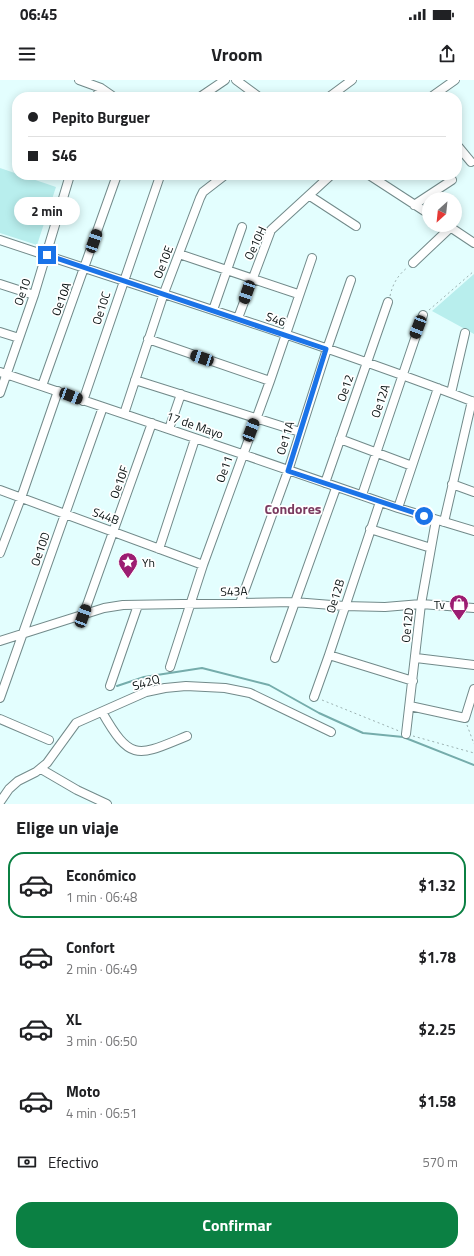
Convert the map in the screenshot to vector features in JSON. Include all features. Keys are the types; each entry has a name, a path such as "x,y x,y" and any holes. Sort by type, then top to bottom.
{"street":[{"path":"79,80 101,88 107,92"},
{"path":"205,92 214,82 225,80"},
{"path":"236,80 252,92"},
{"path":"336,92 352,80"},
{"path":"438,92 455,80"},
{"path":"99,92 101,88"},
{"path":"462,151 471,162"},
{"name":"Oe10","path":"0,393 3,374 19,338 34,295 69,180"},
{"name":"Oe10A","path":"42,386 115,180"},
{"name":"Oe10C","path":"83,401 159,180"},
{"name":"Oe10E","path":"124,414 164,293 200,198 203,192 219,180"},
{"name":"Oe10H","path":"238,318 271,230 326,180"},
{"path":"377,180 422,209"},
{"path":"414,204 452,180"},
{"path":"310,196 356,226"},
{"path":"213,310 228,271 242,227"},
{"path":"413,263 442,232"},
{"path":"457,232 474,243"},
{"name":"S46","path":"0,240 238,318 367,362 473,401"},
{"path":"179,254 298,294"},
{"name":"Oe11","path":"170,667 203,565 242,454 270,381 298,294 312,258"},
{"name":"Oe11A","path":"240,603 288,471 326,349 351,280"},
{"path":"0,284 34,295"},
{"name":"Oe12","path":"325,483 388,302"},
{"name":"Oe12A","path":"362,495 423,315"},
{"path":"0,332 19,338"},
{"path":"451,393 465,333"},
{"path":"148,340 270,381"},
{"name":"17 de Mayo","path":"3,374 152,423 336,488 474,531"},
{"path":"136,380 300,432"},
{"path":"398,508 438,388"},
{"path":"0,553 21,498 58,391"},
{"path":"169,429 181,394"},
{"name":"Oe12D","path":"406,734 416,658 421,604 431,548 452,484 473,401"},
{"name":"Oe10D","path":"0,698 103,407"},
{"name":"Oe10F","path":"83,616 152,423"},
{"path":"159,549 195,439"},
{"path":"340,439 376,451 412,466"},
{"path":"452,484 474,492"},
{"path":"275,658 336,488"},
{"name":"S44B","path":"0,490 203,565"},
{"name":"Oe12B","path":"314,697 380,502"},
{"path":"370,529 431,548"},
{"name":"S43A","path":"0,641 83,616 104,608 138,605 294,602 344,606 385,607 421,604 474,608"},
{"path":"110,686 138,605"},
{"path":"329,656 412,681"},
{"path":"416,658 474,665"},
{"name":"S42Q","path":"1,800 9,789 18,781 42,769 76,723 146,692 165,688 186,686 225,688 250,693 331,732"},
{"path":"410,706 465,718 474,689"},
{"path":"102,712 123,743 135,751 146,751 187,736"},
{"path":"0,719 49,740"},
{"path":"42,769 77,790 108,804"},
{"path":"1,800 9,804"}],"path":[{"path":"388,302 392,285 401,273 413,263"},
{"path":"423,315 474,271"},
{"path":"314,697 406,734 474,753"},
{"path":"465,718 474,744"}],"shaded area":[{"path":"0,168 12,172 12,180 35,180 56,187 37,245 0,233"},
{"path":"474,274 474,334 432,311"}],"waterway":[{"path":"117,686 144,677 202,668 269,685 319,713 363,733 403,737 474,765"}],"place":[{"name":"Yh","path":"128,579"},
{"name":"Tv","path":"459,621"}],"district":[{"name":"Condores","path":"293,508"}],"route":[{"path":"47,255 238,318 326,349 288,471 424,516"}]}
